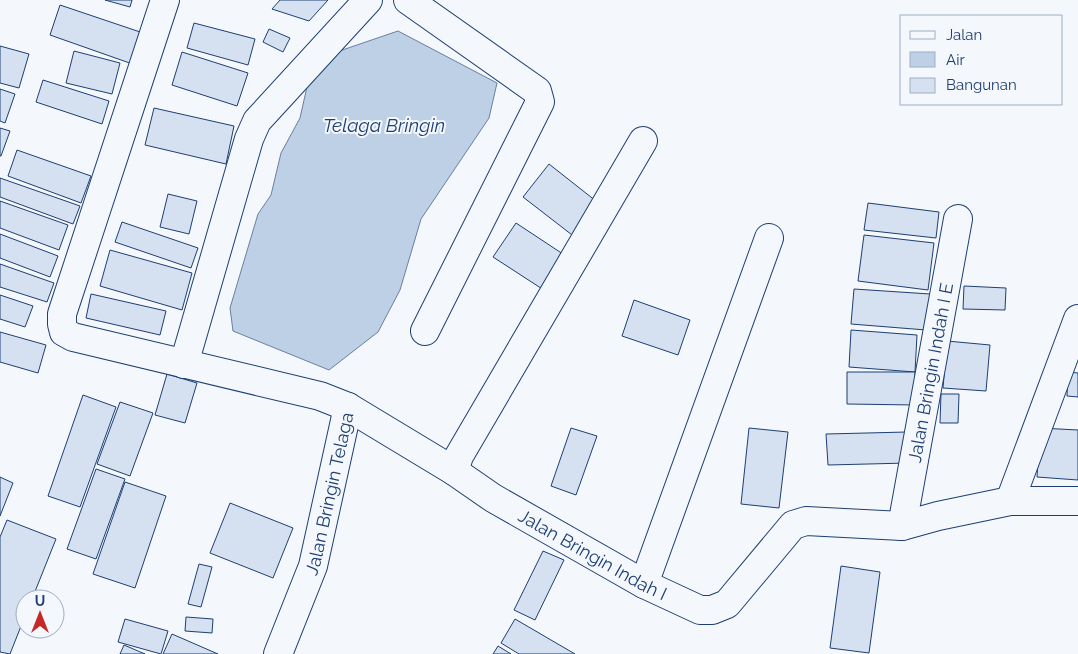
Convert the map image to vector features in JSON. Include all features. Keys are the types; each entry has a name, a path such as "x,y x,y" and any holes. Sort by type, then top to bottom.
{"street":[{"name":"Jalan Bringin Telaga","path":"165,0 62,314 62,324 64,332 74,337 320,396 348,407 313,566 278,654"},
{"path":"184,364 247,149 257,121 368,0"},
{"path":"408,0 537,91 540,102 426,332"},
{"path":"454,471 459,456 643,141"},
{"name":"Jalan Bringin Indah I E","path":"902,526 958,219"},
{"path":"644,584 769,238"},
{"path":"1010,501 1078,320"},
{"name":"Jalan Bringin Indah I","path":"348,407 454,471 493,498 644,584 700,610 712,610 727,604 793,525 806,521 902,526 938,516 1010,501 1078,501"}],"water":[{"name":"Telaga Bringin","path":"398,31 497,83 489,118 421,219 400,290 378,332 329,370 233,331 230,308 258,214 271,195 281,153 300,118 313,60"}],"building":[{"path":"105,0 132,0 130,7"},
{"path":"280,0 328,0 309,21 272,9"},
{"path":"60,5 152,36 141,67 50,35"},
{"path":"194,23 255,39 248,65 187,48"},
{"path":"269,29 290,38 283,52 263,42"},
{"path":"0,46 29,54 19,88 0,83"},
{"path":"74,51 120,63 112,94 66,83"},
{"path":"182,52 248,73 237,106 172,85"},
{"path":"43,80 109,101 102,124 36,102"},
{"path":"0,89 15,94 5,123 0,121"},
{"path":"154,108 234,126 226,164 145,145"},
{"path":"0,128 10,131 1,156 0,156"},
{"path":"17,150 91,176 81,203 8,176"},
{"path":"549,164 601,205 576,238 523,197"},
{"path":"0,178 80,206 73,224 0,197"},
{"path":"168,194 197,201 189,234 160,227"},
{"path":"0,201 68,225 59,250 0,228"},
{"path":"868,203 939,212 936,238 864,230"},
{"path":"122,222 198,248 191,268 115,242"},
{"path":"516,223 572,260 550,294 493,257"},
{"path":"0,234 58,256 50,277 0,258"},
{"path":"864,235 934,243 928,290 858,281"},
{"path":"110,250 192,273 182,310 100,286"},
{"path":"0,264 54,283 47,302 0,287"},
{"path":"964,286 1006,288 1005,310 963,309"},
{"path":"854,289 930,294 926,330 851,324"},
{"path":"91,294 166,311 160,335 86,318"},
{"path":"0,295 33,306 25,327 0,319"},
{"path":"634,300 690,320 678,355 622,336"},
{"path":"851,330 917,335 915,372 849,367"},
{"path":"0,332 46,345 38,373 0,362"},
{"path":"947,341 990,345 986,391 943,388"},
{"path":"847,372 915,372 915,405 847,404"},
{"path":"1068,372 1078,373 1078,397 1067,396"},
{"path":"167,374 197,383 185,423 155,415"},
{"path":"941,394 959,394 958,423 940,423"},
{"path":"83,395 116,407 80,507 48,496"},
{"path":"120,402 153,413 130,476 97,464"},
{"path":"571,428 597,436 576,495 551,486"},
{"path":"749,428 788,432 779,508 741,504"},
{"path":"1040,428 1078,430 1078,480 1037,477"},
{"path":"907,432 908,463 828,465 826,434"},
{"path":"96,469 125,479 96,559 67,549"},
{"path":"0,477 13,483 0,516"},
{"path":"125,482 166,496 135,588 93,574"},
{"path":"230,503 293,528 273,578 210,553"},
{"path":"7,520 56,539 36,589 15,589 16,639 10,654 0,652 0,537"},
{"path":"543,551 564,560 535,620 514,610"},
{"path":"199,564 212,567 201,607 188,604"},
{"path":"841,566 880,572 869,653 830,648"},
{"path":"186,617 213,619 212,633 185,631"},
{"path":"125,619 168,631 161,654 118,642"},
{"path":"515,619 575,654 519,654 501,643"},
{"path":"172,634 218,654 163,654"},
{"path":"124,645 145,654 120,654"},
{"path":"498,646 511,654 493,654"}]}
